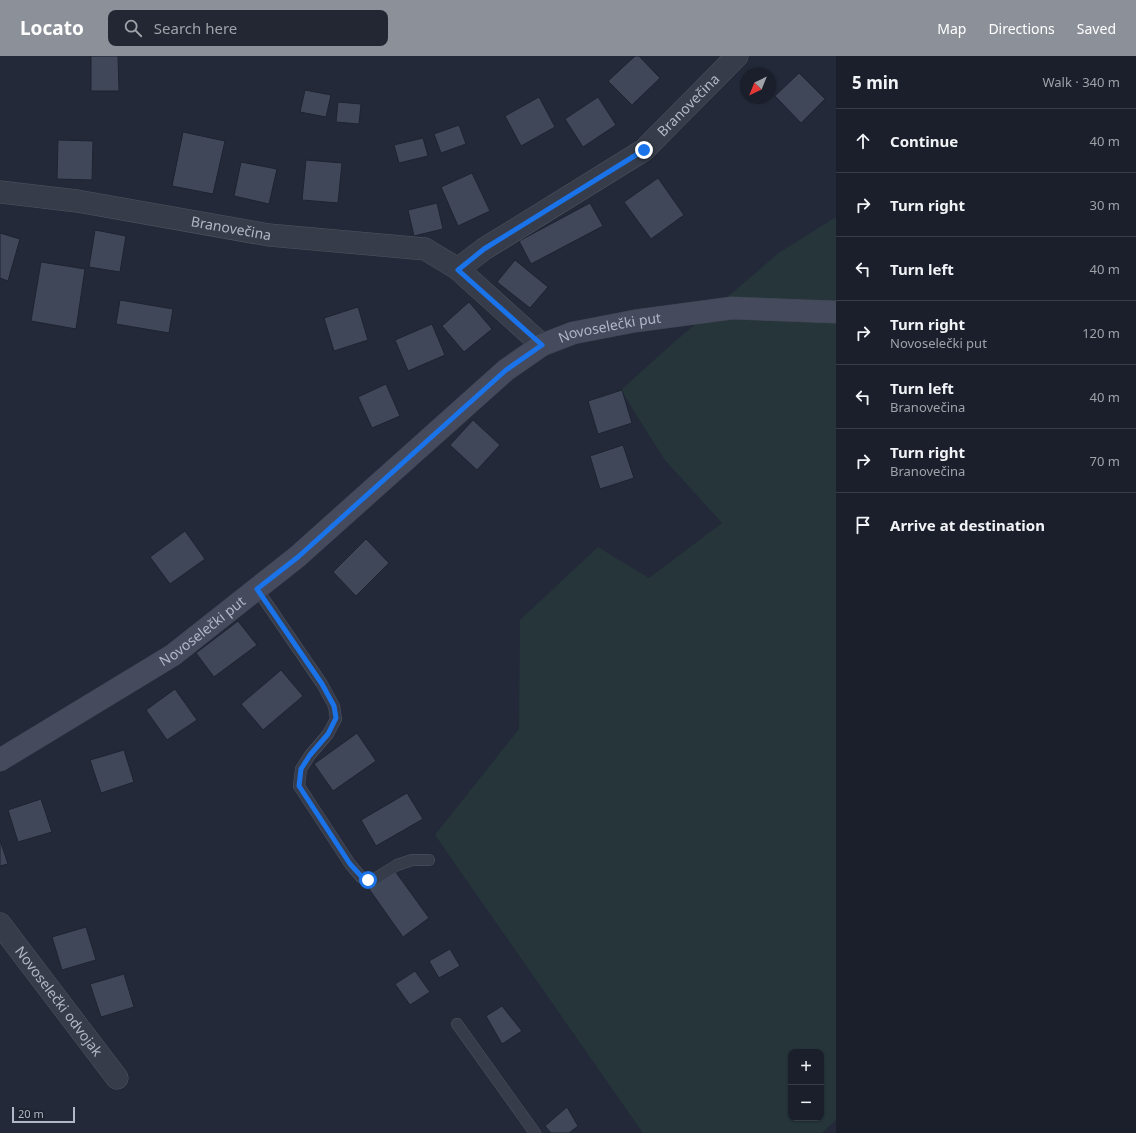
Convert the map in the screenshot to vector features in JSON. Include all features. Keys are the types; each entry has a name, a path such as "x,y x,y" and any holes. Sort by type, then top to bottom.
{"street":[{"name":"Branovečina","path":"458,270 484,249 644,150 737,56"},
{"name":"Branovečina","path":"0,192 77,201 269,235 425,249 458,270 542,345"},
{"name":"Novoselečki put","path":"0,760 173,655 298,557 506,370 542,345 573,333 635,321 732,308 836,312"},
{"name":"Novoselečki odvojak","path":"0,924 117,1078"}],"lane":[{"path":"257,589 322,684 334,706 336,718 328,734 310,755 301,769 299,786 350,864 362,877 372,880 397,865 412,860 429,860"},
{"path":"457,1024 535,1133"}],"shaded area":[{"path":"836,217 836,1120 822,1133 643,1133 435,835 519,729 520,620 598,547 649,578 722,523 664,459 621,390 672,344 780,252"}],"building":[{"path":"91,56 118,56 119,91 91,91"},
{"path":"635,56 639,56 660,78 632,105 608,81"},
{"path":"799,73 825,99 801,123 776,97 776,95"},
{"path":"305,90 331,95 326,117 300,112"},
{"path":"539,97 555,127 521,146 505,116"},
{"path":"598,97 616,125 583,147 565,119"},
{"path":"338,102 361,104 359,124 336,122"},
{"path":"459,125 466,144 441,153 434,134"},
{"path":"183,132 225,141 213,194 172,186"},
{"path":"423,138 428,156 399,163 394,145"},
{"path":"58,140 93,141 92,180 57,179"},
{"path":"306,160 342,163 338,203 302,200"},
{"path":"241,162 277,169 269,204 234,196"},
{"path":"472,173 490,211 458,226 441,187"},
{"path":"658,178 684,215 651,239 624,202"},
{"path":"437,203 443,229 414,236 408,210"},
{"path":"590,203 603,226 531,264 519,241"},
{"path":"95,230 126,236 120,272 89,267"},
{"path":"0,233 20,239 8,281 0,278"},
{"path":"515,260 548,287 530,308 497,282"},
{"path":"41,262 85,269 76,329 31,321"},
{"path":"120,300 173,309 169,333 116,324"},
{"path":"469,302 492,329 464,352 442,326"},
{"path":"358,307 368,340 334,351 324,318"},
{"path":"432,324 445,355 408,371 395,340"},
{"path":"386,384 400,416 372,428 358,397"},
{"path":"622,390 632,423 598,434 588,401"},
{"path":"473,420 500,445 477,470 450,445"},
{"path":"623,445 634,478 600,489 590,456"},
{"path":"185,531 205,559 170,584 150,557"},
{"path":"366,539 389,563 356,596 333,572"},
{"path":"238,621 257,645 214,677 196,653"},
{"path":"281,670 303,696 263,730 241,704"},
{"path":"175,689 197,720 167,740 146,710"},
{"path":"357,733 376,761 333,791 314,764"},
{"path":"124,750 134,782 101,793 90,760"},
{"path":"407,793 423,819 376,846 361,820"},
{"path":"41,799 52,832 18,842 8,810"},
{"path":"0,840 8,864 0,866"},
{"path":"395,871 429,918 403,937 369,889"},
{"path":"86,927 96,960 62,970 52,937"},
{"path":"450,949 460,966 439,978 429,961"},
{"path":"415,971 430,992 410,1005 395,984"},
{"path":"124,974 134,1007 101,1017 90,984"},
{"path":"502,1006 522,1031 502,1044 486,1016"},
{"path":"567,1107 578,1126 569,1133 551,1133 545,1126"}],"route":[{"path":"368,880 362,877 350,864 299,786 301,769 310,755 328,734 336,718 334,706 322,684 257,589 298,557 506,370 542,345 458,270 484,249 644,150"}]}
